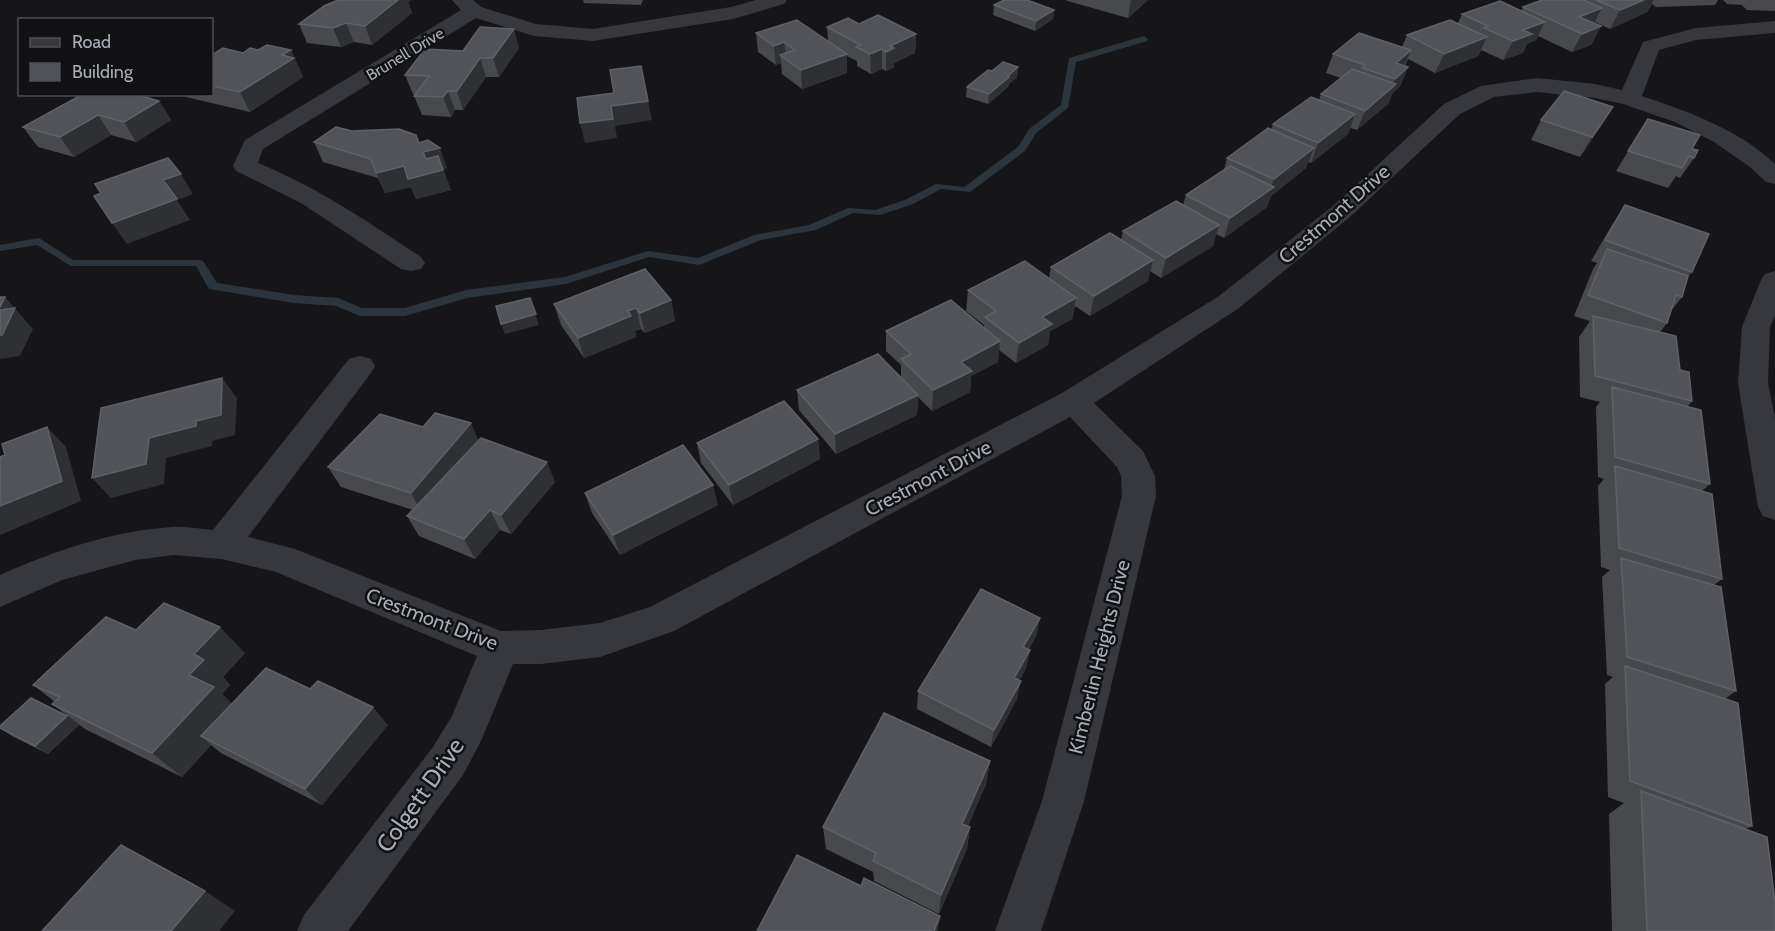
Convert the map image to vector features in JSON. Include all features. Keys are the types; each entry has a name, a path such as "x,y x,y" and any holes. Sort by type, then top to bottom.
{"street":[{"name":"Brunell Drive","path":"411,262 331,209 271,176 245,166 253,145 468,6 534,30 593,35 733,13 777,0"},
{"path":"1630,99 1650,46 1673,37 1701,32 1775,27"},
{"name":"Crestmont Drive","path":"0,592 51,570 135,546 174,541 222,545 282,558 500,648 541,647 600,640 661,620 1073,401 1229,302 1342,211 1452,110 1490,91 1537,85 1595,91 1630,99 1683,117 1722,137 1759,162 1775,177"},
{"path":"1775,280 1756,327 1753,383 1775,507"},
{"path":"222,545 360,366"},
{"name":"Kimberlin Heights Drive","path":"1018,931 1063,801 1139,496 1138,476 1131,460 1073,401"},
{"name":"Colgett Drive","path":"320,931 448,761 467,728 500,648"}],"building":[{"path":"338,0 398,0 365,26 346,23 333,28 299,24 324,6"},
{"path":"1004,0 1027,0 1054,10 1036,21 994,5"},
{"path":"1542,0 1583,0 1602,8 1579,17 1601,26 1582,34 1523,7"},
{"path":"1596,0 1644,0 1620,10"},
{"path":"1500,1 1545,22 1523,30 1532,34 1513,41 1484,28 1488,26 1462,14"},
{"path":"878,15 916,34 890,46 894,48 886,52 882,49 870,54 856,47 861,45 827,27 848,18 859,24"},
{"path":"797,20 847,54 801,70 780,55 795,50 784,42 774,46 756,33"},
{"path":"1450,20 1487,37 1444,54 1407,35"},
{"path":"480,27 514,29 493,58 480,58 457,91 448,91 443,97 414,96 429,76 405,75 425,49 463,51"},
{"path":"1359,33 1411,50 1396,63 1408,67 1395,79 1362,68 1365,65 1333,54"},
{"path":"267,45 291,50 282,55 294,58 240,92 213,86 213,54 223,48 243,53 250,48 258,50"},
{"path":"1003,62 1018,67 989,94 967,87 988,70 992,71"},
{"path":"641,66 648,101 611,106 613,119 580,123 577,98 614,93 610,70"},
{"path":"1352,69 1396,84 1365,111 1321,94"},
{"path":"1564,91 1613,107 1592,137 1541,120"},
{"path":"79,96 142,96 159,101 124,122 98,115 60,137 23,127"},
{"path":"1311,97 1355,114 1318,143 1273,124"},
{"path":"1648,119 1700,135 1692,149 1698,150 1694,158 1689,156 1682,168 1628,151"},
{"path":"336,127 352,131 399,129 416,135 419,143 428,140 440,148 423,152 426,159 438,156 443,170 408,179 404,166 376,173 371,159 314,142"},
{"path":"1268,128 1314,148 1274,179 1227,158"},
{"path":"168,158 181,174 163,180 177,199 112,223 94,196 101,193 95,184"},
{"path":"1230,166 1274,187 1230,218 1186,195"},
{"path":"1176,201 1219,225 1166,258 1123,231"},
{"path":"1625,205 1709,234 1692,272 1605,240"},
{"path":"1110,233 1153,260 1094,296 1051,267"},
{"path":"1607,249 1688,276 1682,297 1676,295 1667,323 1588,295"},
{"path":"1025,261 1076,298 1042,317 1052,324 1019,343 985,317 996,311 968,290"},
{"path":"645,269 671,300 640,313 636,308 628,311 631,316 578,338 554,304"},
{"path":"0,297 5,297 0,307"},
{"path":"530,298 536,314 501,324 496,306"},
{"path":"951,300 1000,341 961,362 972,371 933,390 901,359 911,354 886,331"},
{"path":"15,308 2,335 0,335 0,310"},
{"path":"1593,316 1676,336 1680,370 1689,372 1692,401 1595,376"},
{"path":"878,354 918,395 835,434 797,390"},
{"path":"222,378 221,415 196,421 196,426 149,438 146,464 92,478 101,408"},
{"path":"1612,387 1701,410 1710,484 1615,457"},
{"path":"784,401 818,439 729,485 697,443"},
{"path":"435,413 471,423 411,493 328,467 380,414 423,427"},
{"path":"47,427 62,481 0,506 0,457 5,455 2,444"},
{"path":"481,438 547,462 501,515 490,510 464,539 407,516"},
{"path":"683,445 713,485 613,535 585,493"},
{"path":"1615,466 1712,494 1722,579 1619,548"},
{"path":"1621,558 1721,587 1736,691 1627,657"},
{"path":"981,589 1040,618 1023,647 1030,650 1014,678 1021,681 994,730 918,691"},
{"path":"164,603 220,627 194,654 204,660 189,675 214,687 152,753 52,704 60,697 33,685 106,617 136,630"},
{"path":"1625,666 1738,703 1752,826 1630,781"},
{"path":"266,668 310,689 318,681 373,707 305,789 201,736"},
{"path":"31,698 67,716 35,746 0,728"},
{"path":"884,713 990,761 962,824 970,827 941,895 873,861 876,853 823,827"},
{"path":"1641,791 1767,837 1775,902 1775,931 1647,931"},
{"path":"121,845 205,891 171,931 42,931"},
{"path":"797,855 861,886 864,878 940,916 934,931 757,931"}],"waterway":[{"path":"0,248 39,241 71,263 199,263 213,286 294,299 338,302 360,312 405,312 466,294 566,280 648,254 699,262 758,237 812,228 852,210 876,213 909,202 940,186 966,190 1022,149 1032,131 1065,106 1072,60 1144,39"}]}
